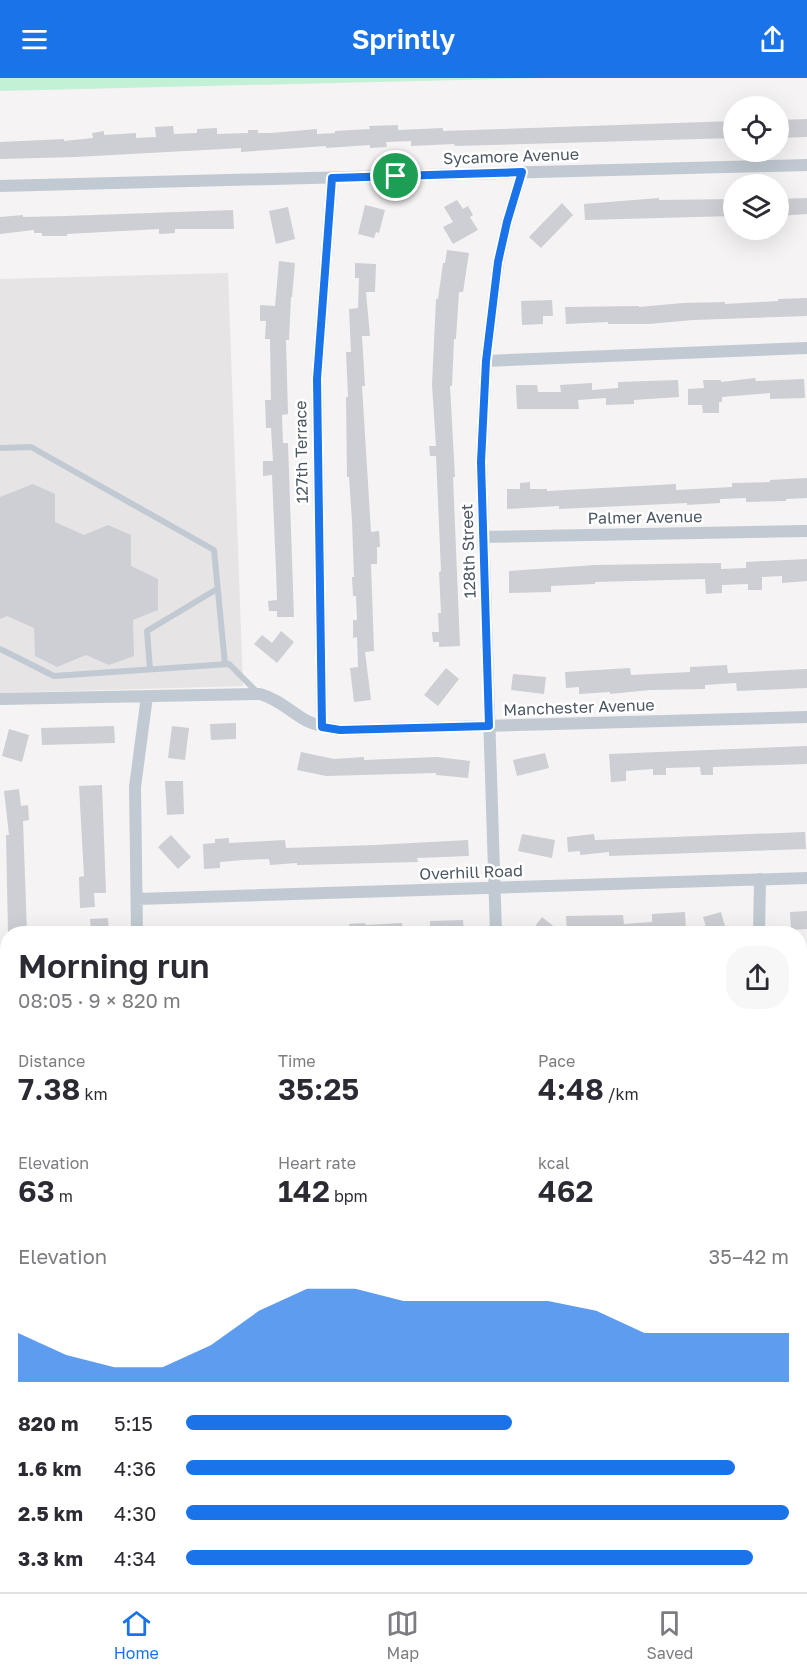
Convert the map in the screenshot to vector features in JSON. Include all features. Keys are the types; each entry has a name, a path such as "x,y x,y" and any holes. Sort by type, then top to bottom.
{"street":[{"name":"Sycamore Avenue","path":"0,186 807,165"},
{"name":"128th Street","path":"496,926 481,462 486,361 498,262 522,172"},
{"name":"127th Terrace","path":"322,727 317,379 332,178"},
{"path":"486,361 807,348"},
{"name":"Palmer Avenue","path":"484,537 807,531"},
{"name":"Manchester Avenue","path":"0,699 260,694 271,698 306,720 322,727 340,730 807,717"},
{"path":"137,926 135,787 147,696"},
{"name":"Overhill Road","path":"137,899 807,878"},
{"path":"759,926 760,879"}],"lane":[{"path":"0,448 31,447 214,550 225,664"},
{"path":"150,669 147,631 217,589"},
{"path":"0,649 54,676 229,664 260,694"}],"shaded area":[{"path":"228,273 243,686 0,693 0,279"}],"green space":[{"path":"0,78 543,78 0,91"}],"building":[{"path":"807,119 807,137 789,138 789,120"},
{"path":"723,121 723,138 455,146 454,144 411,146 411,141 386,142 387,147 370,148 370,145 326,148 326,146 241,152 241,148 0,159 0,142 93,138 92,133 104,131 104,135 136,133 136,138 156,137 155,127 173,126 174,134 197,133 197,129 217,128 217,134 248,133 248,130 271,133 317,129 317,134 370,129 369,126 398,125 398,130 443,128 443,131"},
{"path":"659,198 659,200 723,199 723,216 585,220 584,204"},
{"path":"807,198 807,214 789,215 789,199"},
{"path":"457,200 463,209 468,206 473,215 470,217 478,230 453,244 443,227 453,222 444,207"},
{"path":"562,203 573,215 541,248 529,237"},
{"path":"365,205 385,210 379,233 376,232 374,238 358,234"},
{"path":"288,207 295,239 276,244 269,211"},
{"path":"233,210 234,229 175,229 175,233 159,234 159,229 67,234 67,236 42,236 42,233 34,233 34,230 0,234 0,217"},
{"path":"447,250 469,253 463,292 459,292 452,386 450,386 460,646 439,647 439,642 433,642 432,632 439,632 438,613 441,613 436,456 430,456 429,446 436,446 432,385 436,299 438,299"},
{"path":"279,261 295,263 289,340 286,340 288,414 282,415 283,443 288,443 294,617 277,617 277,611 269,611 268,601 277,600 272,475 263,476 263,461 273,461 271,428 266,428 265,400 271,400 270,339 265,339 266,321 260,321 260,305 275,306"},
{"path":"355,263 376,264 375,292 366,292 370,336 362,336 365,386 362,386 371,532 379,531 380,547 377,547 377,564 371,564 374,651 365,652 371,700 354,702 350,668 358,667 357,637 353,638 353,620 357,620 356,596 353,596 352,521 349,477 347,477 346,352 351,352 349,309 358,308 359,278 355,278"},
{"path":"807,298 807,316 649,324 608,324 608,322 566,324 565,307 639,307 725,302 725,304"},
{"path":"552,300 553,316 543,316 543,324 522,325 521,301"},
{"path":"755,378 756,381 804,379 805,398 770,399 770,393 722,397 722,402 719,402 719,413 703,413 702,405 688,405 688,389 704,388 703,380 721,380 721,382"},
{"path":"678,380 679,397 634,400 634,404 606,405 606,398 578,400 579,409 517,409 516,385 537,385 538,392 561,392 560,385 592,383 592,390 618,388 618,382"},
{"path":"807,478 807,498 786,499 786,501 746,502 746,498 720,499 720,503 687,505 687,503 507,509 507,489 520,489 520,483 530,482 530,489 547,489 547,491 676,484 676,490 732,487 732,483"},
{"path":"33,484 55,494 55,522 84,535 108,525 131,535 131,566 158,579 158,610 133,620 134,656 109,665 86,655 57,667 35,656 34,628 7,616 0,619 0,497"},
{"path":"807,559 807,581 782,583 782,576 762,577 762,590 748,590 748,584 722,585 722,593 706,594 705,579 595,582 595,584 551,586 551,592 509,593 509,571 595,565 721,563 721,569 746,568 746,562"},
{"path":"281,631 294,642 277,663 254,644 262,635 272,643"},
{"path":"727,665 728,673 807,669 807,688 737,691 736,683 705,685 705,689 579,694 579,687 566,688 565,672 630,668 631,675 690,672 690,667"},
{"path":"446,668 459,679 438,706 424,695"},
{"path":"513,674 546,677 544,694 511,690"},
{"path":"236,723 236,739 211,740 210,724"},
{"path":"114,726 115,743 42,745 41,728"},
{"path":"172,726 189,728 185,760 168,758"},
{"path":"9,729 29,735 22,762 2,756"},
{"path":"807,746 807,764 713,767 713,775 701,775 700,767 666,768 666,775 653,775 653,769 626,771 626,781 611,782 609,754"},
{"path":"301,752 334,759 437,757 470,761 468,778 436,775 436,773 326,776 297,770"},
{"path":"545,753 549,768 517,776 513,760"},
{"path":"165,781 183,781 184,814 167,815"},
{"path":"102,785 106,893 94,893 95,907 80,908 79,877 84,876 79,786"},
{"path":"19,789 21,806 28,805 29,820 23,821 27,926 8,926 6,835 9,835 4,791"},
{"path":"805,832 806,849 609,856 609,852 580,855 580,851 568,852 567,837 594,834 595,840"},
{"path":"522,834 555,840 552,858 518,851"},
{"path":"171,835 191,857 178,869 158,847"},
{"path":"229,838 229,843 285,840 286,848 468,840 469,856 417,858 418,862 297,865 297,863 270,865 269,859 243,860 220,862 220,868 204,869 203,844 215,843 215,839"},
{"path":"807,911 807,926 791,926 790,912"},
{"path":"685,912 686,926 567,926 566,916 623,915 624,924 652,922 652,914"},
{"path":"721,912 725,926 706,926 703,917"},
{"path":"542,917 553,926 535,926"},
{"path":"108,918 109,926 90,926 90,919"},
{"path":"463,920 463,926 430,926 430,921"},
{"path":"402,923 402,926 349,926 349,924"}],"route":[{"path":"522,172 498,262 486,361 481,462 489,726 340,730 322,727 317,379 332,178 396,176 522,172"}]}
